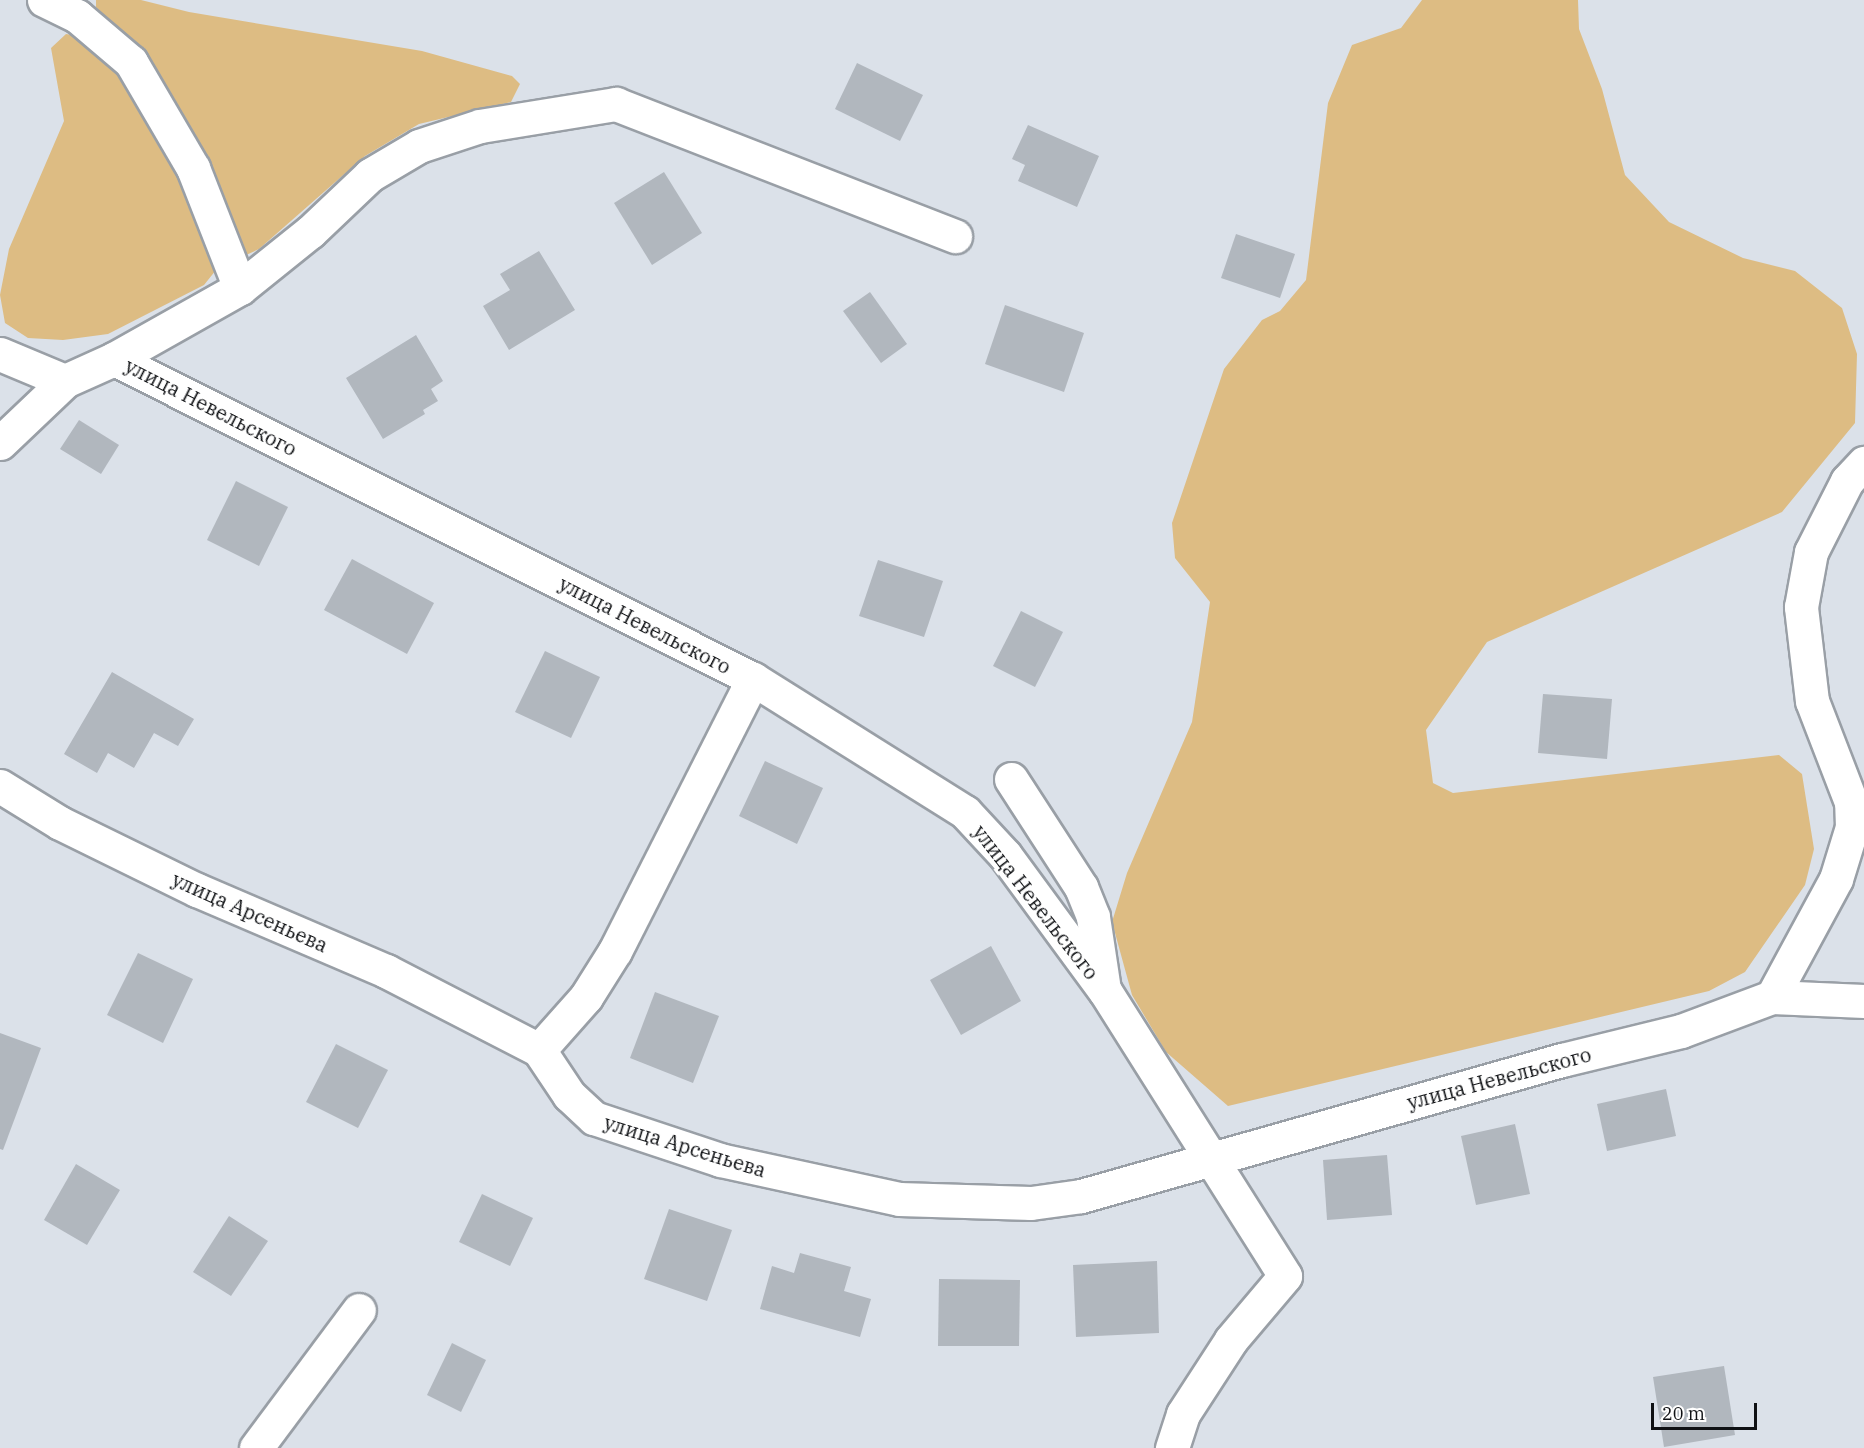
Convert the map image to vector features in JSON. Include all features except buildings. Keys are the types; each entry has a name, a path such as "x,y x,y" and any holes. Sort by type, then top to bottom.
{"street":[{"path":"44,0 77,16 131,62 193,168 240,288"},
{"path":"114,359 240,288 310,232 370,176 419,146 480,126 616,104 955,236"},
{"path":"0,354 65,381"},
{"name":"улица Невельского","path":"0,443 65,381 114,359 753,679 965,812 1005,855 1105,991 1213,1161 1284,1137 1681,1031 1772,997 1864,1001"},
{"path":"1772,997 1836,879 1852,827 1851,802 1812,701 1801,607 1811,552 1847,481 1864,463"},
{"path":"539,1050 586,997 615,951 753,679"},
{"path":"1011,779 1081,887 1093,917 1105,991"},
{"name":"улица Арсеньева","path":"0,786 70,829 197,890 386,971 539,1050 569,1095 594,1118 720,1160 899,1199 1031,1203 1081,1196 1213,1161"},
{"path":"1172,1448 1183,1414 1232,1340 1285,1276 1213,1161"},
{"path":"256,1448 359,1310"}],"shaded area":[{"path":"96,0 141,0 189,12 422,51 512,76 520,84 511,102 419,124 365,156 259,249 244,256 138,53 96,7"},
{"path":"1422,0 1578,0 1579,29 1602,89 1625,175 1669,222 1743,258 1795,271 1842,308 1857,354 1855,423 1782,512 1487,642 1426,730 1433,783 1453,793 1779,755 1802,774 1814,849 1805,885 1745,972 1709,991 1228,1106 1166,1052 1132,995 1112,922 1127,873 1192,722 1210,602 1175,558 1172,523 1224,369 1262,320 1280,311 1306,280 1328,103 1352,45 1401,28"},
{"path":"66,34 78,36 118,70 180,177 216,270 204,285 108,334 63,340 28,338 5,323 0,295 9,249 64,121 51,48"}]}
